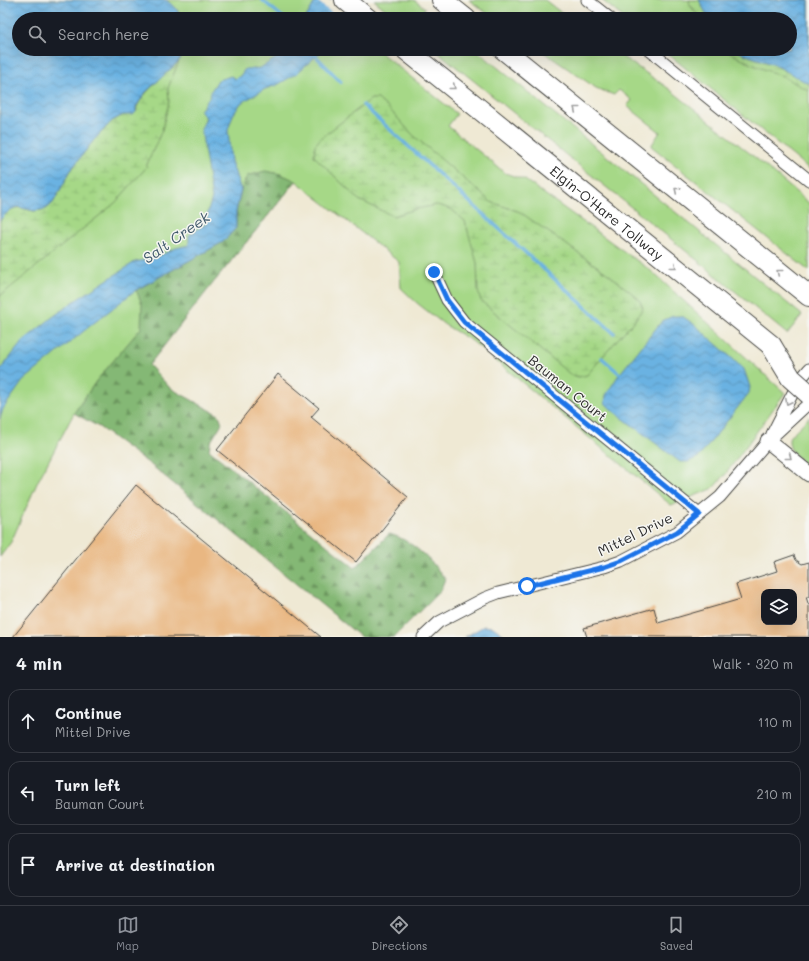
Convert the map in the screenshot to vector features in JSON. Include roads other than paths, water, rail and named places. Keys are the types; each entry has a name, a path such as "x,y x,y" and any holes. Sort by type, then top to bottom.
{"highway":[{"path":"345,0 360,12"},
{"path":"442,0 457,12"},
{"name":"Elgin-O'Hare Tollway","path":"414,56 809,376"},
{"path":"512,56 809,296"},
{"path":"771,345 791,378 809,394"}],"main road":[{"path":"768,441 809,474"}],"street":[{"path":"587,0 602,12"},
{"path":"657,56 809,180"},
{"name":"Bauman Court","path":"434,272 447,300 464,322 699,514"},
{"name":"Mittel Drive","path":"768,441 799,381 809,369"},
{"name":"Mittel Drive","path":"423,637 440,622 485,598 498,593 604,567 621,561 677,532 720,497 768,441 809,403"}],"water":[{"path":"0,0 166,0 176,8 178,12 12,12 12,56 182,56 179,61 145,93 133,115 123,115 112,121 93,141 71,170 53,203 46,209 34,211 18,207 10,210 0,221"},
{"path":"316,0 350,0 341,12 309,12"},
{"path":"699,0 809,0 809,84 775,65 749,56 797,56 797,12 705,12"},
{"path":"278,56 316,56 296,74 241,103 233,115 228,130 231,161 241,190 236,212 236,228 223,242 136,290 90,326 23,381 3,409 0,419 0,370 23,341 76,300 135,262 155,258 176,248 189,245 189,235 207,223 208,211 212,198 201,129 206,118 200,111 218,80 231,76 235,79 240,76 245,69 260,68"},
{"path":"673,316 682,316 695,325 744,369 750,387 749,393 699,457 688,462 680,462 605,403 606,395 618,376 662,321"},
{"path":"484,626 493,627 507,637 465,637"}],"waterway":[{"path":"262,0 277,12"},
{"path":"316,56 341,82"},
{"path":"363,105 614,333"},
{"path":"602,358 620,374"}],"water label":[{"name":"Salt Creek","path":"176,237"}]}
